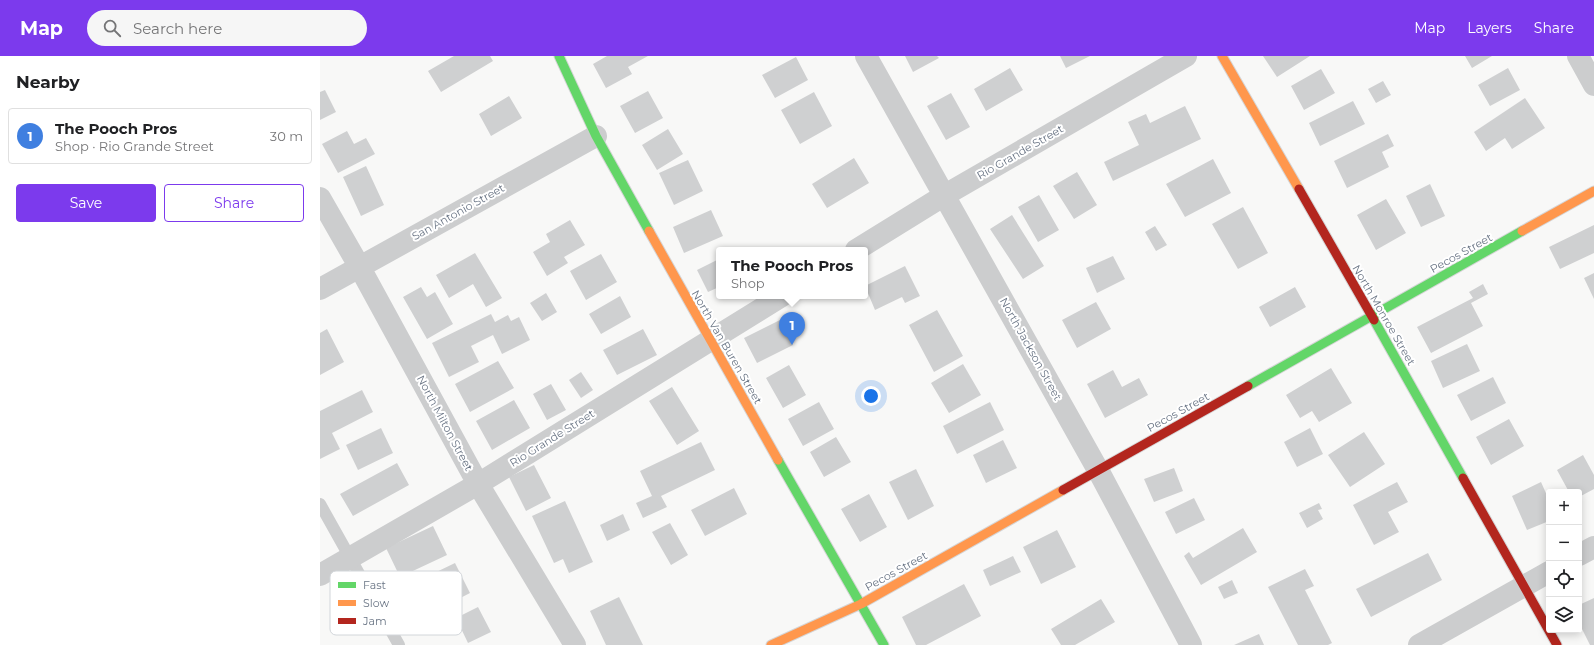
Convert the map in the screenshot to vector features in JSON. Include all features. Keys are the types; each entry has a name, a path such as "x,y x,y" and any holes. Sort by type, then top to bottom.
{"street":[{"name":"North Van Buren Street","path":"559,56 596,136 709,340 884,645"},
{"name":"North Jackson Street","path":"866,56 1098,470 1191,645"},
{"name":"Rio Grande Street","path":"861,247 945,195 1186,56"},
{"name":"North Monroe Street","path":"1222,56 1372,316 1557,645"},
{"path":"1578,56 1594,85"},
{"name":"San Antonio Street","path":"320,289 596,136"},
{"name":"Pecos Street","path":"771,645 861,604 1594,191"},
{"name":"North Milton Street","path":"320,198 360,266 478,484 575,645"},
{"name":"Rio Grande Street","path":"320,575 478,484 777,299"},
{"path":"1582,553 1594,547"},
{"path":"1418,645 1546,574"}],"lane":[{"path":"320,504 357,571"},
{"path":"393,635 399,645"}],"building":[{"path":"454,56 490,56 493,61 441,92 428,71"},
{"path":"607,56 648,56 628,67 632,74 606,88 593,64"},
{"path":"905,56 937,56 939,58 913,72"},
{"path":"1060,56 1090,56 1066,68"},
{"path":"1263,56 1310,56 1277,77"},
{"path":"1465,56 1492,56 1472,68"},
{"path":"796,57 808,80 775,98 762,75"},
{"path":"1010,68 1023,90 986,111 974,89"},
{"path":"1508,68 1520,90 1490,106 1478,85"},
{"path":"1321,69 1335,93 1304,110 1291,86"},
{"path":"1383,81 1391,95 1376,103 1368,89"},
{"path":"325,90 336,112 320,120 320,92"},
{"path":"648,91 663,118 635,133 620,106"},
{"path":"814,92 832,126 800,144 781,110"},
{"path":"951,93 970,127 946,140 927,106"},
{"path":"509,96 522,118 491,136 479,114"},
{"path":"1525,98 1545,128 1512,149 1505,138 1486,151 1474,132"},
{"path":"1353,101 1365,124 1320,146 1309,123"},
{"path":"1185,106 1201,139 1113,181 1104,162 1139,145 1128,122 1146,114 1150,123"},
{"path":"668,129 683,154 657,170 642,145"},
{"path":"347,131 354,144 366,138 375,154 338,173 322,144"},
{"path":"1388,134 1394,146 1382,152 1389,167 1347,188 1334,161"},
{"path":"854,158 869,183 827,208 812,184"},
{"path":"1213,159 1231,193 1185,217 1166,184"},
{"path":"688,160 703,191 674,205 659,173"},
{"path":"366,166 384,205 361,216 343,177"},
{"path":"1077,172 1097,205 1074,219 1053,186"},
{"path":"1430,184 1445,216 1421,227 1406,196"},
{"path":"1039,195 1059,230 1038,242 1018,207"},
{"path":"1386,199 1406,233 1376,250 1357,215"},
{"path":"1243,207 1268,253 1238,269 1212,224"},
{"path":"711,210 723,236 684,253 673,227"},
{"path":"1012,215 1044,266 1023,279 990,229"},
{"path":"570,220 585,245 564,257 568,263 547,276 533,252 550,242 546,234"},
{"path":"1594,225 1594,253 1560,269 1549,247"},
{"path":"1155,226 1167,245 1156,251 1145,232"},
{"path":"475,253 502,298 486,307 473,284 449,298 436,275"},
{"path":"601,254 617,282 586,300 570,271"},
{"path":"1113,256 1125,279 1097,293 1086,268"},
{"path":"716,260 716,288 708,292 697,270"},
{"path":"905,266 920,296 905,303 902,297 875,310 868,293 868,284"},
{"path":"1594,273 1594,299 1584,278"},
{"path":"1483,284 1488,294 1471,303 1483,326 1431,353 1417,327 1473,298 1469,292"},
{"path":"421,287 427,297 435,292 453,324 427,339 403,297"},
{"path":"1295,287 1306,307 1270,327 1259,307"},
{"path":"546,293 557,312 542,321 530,303"},
{"path":"620,296 631,317 601,334 589,314"},
{"path":"1096,302 1111,329 1077,348 1062,320"},
{"path":"937,310 963,356 934,372 909,325"},
{"path":"491,314 495,322 508,315 511,321 519,317 530,340 502,354 493,335 471,346 479,362 449,377 432,343"},
{"path":"780,320 793,345 757,363 744,338"},
{"path":"327,329 344,362 320,375 320,333"},
{"path":"643,329 657,355 617,375 603,350"},
{"path":"1467,344 1480,371 1443,388 1431,361"},
{"path":"498,361 514,388 470,412 455,384"},
{"path":"963,364 981,395 949,413 931,383"},
{"path":"789,365 806,395 783,408 766,378"},
{"path":"1331,368 1352,403 1319,422 1312,411 1300,418 1286,395"},
{"path":"1113,370 1122,387 1139,378 1148,395 1105,418 1087,384"},
{"path":"581,372 593,390 581,398 569,380"},
{"path":"1493,377 1506,403 1471,421 1457,395"},
{"path":"551,384 566,410 547,420 533,394"},
{"path":"672,387 699,431 677,445 649,401"},
{"path":"362,390 373,412 332,433 340,449 320,459 320,411"},
{"path":"514,400 530,428 492,450 476,421"},
{"path":"819,402 834,429 803,446 788,419"},
{"path":"990,402 1004,430 957,454 943,426"},
{"path":"1509,419 1524,446 1491,465 1476,437"},
{"path":"381,428 393,453 358,470 346,445"},
{"path":"1310,428 1323,454 1297,467 1284,442"},
{"path":"1364,432 1385,464 1350,487 1328,455"},
{"path":"836,437 851,462 824,477 810,452"},
{"path":"1003,440 1017,468 986,483 973,455"},
{"path":"701,442 715,470 661,496 667,507 643,518 636,503 652,496 640,471"},
{"path":"1583,455 1594,475 1594,489 1582,495 1582,489 1567,489 1557,470"},
{"path":"397,463 409,485 353,516 340,494"},
{"path":"534,465 551,498 526,511 509,477"},
{"path":"1174,468 1183,491 1154,502 1144,479"},
{"path":"916,469 934,506 908,520 889,482"},
{"path":"1397,482 1408,502 1388,512 1399,532 1374,545 1353,505"},
{"path":"1541,482 1546,493 1546,522 1527,530 1512,496"},
{"path":"734,488 747,514 705,536 691,510"},
{"path":"869,494 887,527 860,542 841,509"},
{"path":"1194,498 1205,520 1176,534 1165,512"},
{"path":"565,501 593,562 569,573 563,559 554,563 532,516"},
{"path":"1319,503 1322,509 1318,510 1323,519 1307,528 1299,513"},
{"path":"623,514 630,530 607,541 600,525"},
{"path":"670,523 688,555 671,565 652,532"},
{"path":"433,526 447,555 413,571 397,571 386,548"},
{"path":"1243,528 1257,552 1201,585 1184,556 1189,552 1193,558"},
{"path":"1057,530 1076,567 1041,584 1023,547"},
{"path":"1428,553 1442,580 1371,617 1356,589"},
{"path":"1013,556 1021,572 990,586 983,570"},
{"path":"455,563 459,571 438,571"},
{"path":"1305,569 1314,586 1305,590 1332,643 1328,645 1298,645 1268,587"},
{"path":"462,577 470,593 462,597"},
{"path":"1232,580 1238,593 1224,599 1218,587"},
{"path":"964,584 981,616 926,645 916,645 902,617"},
{"path":"619,597 643,645 606,645 590,611"},
{"path":"1594,598 1594,645 1590,645 1582,629 1582,604"},
{"path":"1101,599 1115,622 1075,645 1061,645 1051,629"},
{"path":"478,607 491,632 468,643 462,630 462,615"},
{"path":"1259,634 1264,645 1234,645"}],"traffic: fast":[{"path":"559,56 596,136 649,231"},
{"path":"1248,386 1522,231"},
{"path":"1374,320 1463,478"},
{"path":"778,460 884,645"}],"traffic: slow":[{"path":"1222,56 1299,189"},
{"path":"1522,231 1594,191"},
{"path":"649,231 778,460"},
{"path":"771,645 861,604 1063,490"}],"traffic: jam":[{"path":"1299,189 1374,320"},
{"path":"1063,490 1248,386"},
{"path":"1463,478 1557,645"}],"place":[{"name":"The Pooch Pros","path":"792,345"}]}
